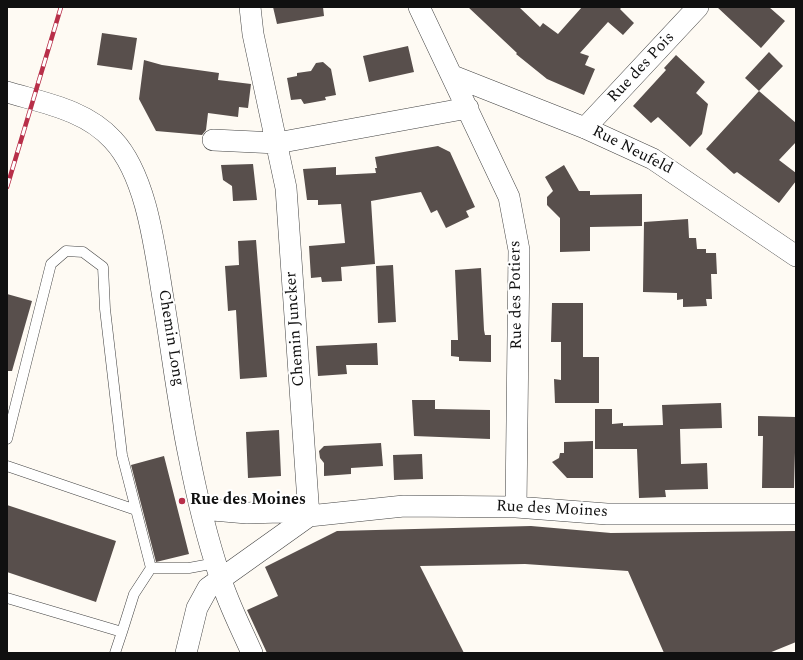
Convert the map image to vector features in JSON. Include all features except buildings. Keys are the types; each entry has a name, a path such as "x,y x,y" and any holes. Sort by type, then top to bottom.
{"street":[{"name":"Chemin Juncker","path":"250,7 253,34 286,188 309,516"},
{"name":"Rue des Potiers","path":"419,7 509,197 519,250 516,507"},
{"name":"Rue des Pois","path":"585,128 698,7"},
{"name":"Rue Neufeld","path":"452,76 585,128 654,159 796,256"},
{"name":"Chemin Long","path":"7,92 66,110 90,120 114,140 131,167 143,198 158,266 189,456 201,508 218,571 252,653"},
{"path":"213,140 277,142 468,108"},
{"name":"Rue des Moines","path":"201,508 246,513 281,512 309,516 404,506 516,507 607,514 796,514"},
{"name":"Rue des Moines","path":"186,653 197,608 218,571 309,516"}],"lane":[{"path":"7,439 51,264 66,251 83,252 103,267 105,309 122,455 151,568 134,594 115,653"},
{"path":"7,466 136,510"},
{"path":"151,568 189,568 218,571"},
{"path":"7,598 122,632"}],"railway":[{"path":"7,187 61,7"}],"place":[{"name":"Rue des Moines","path":"182,501"}]}
